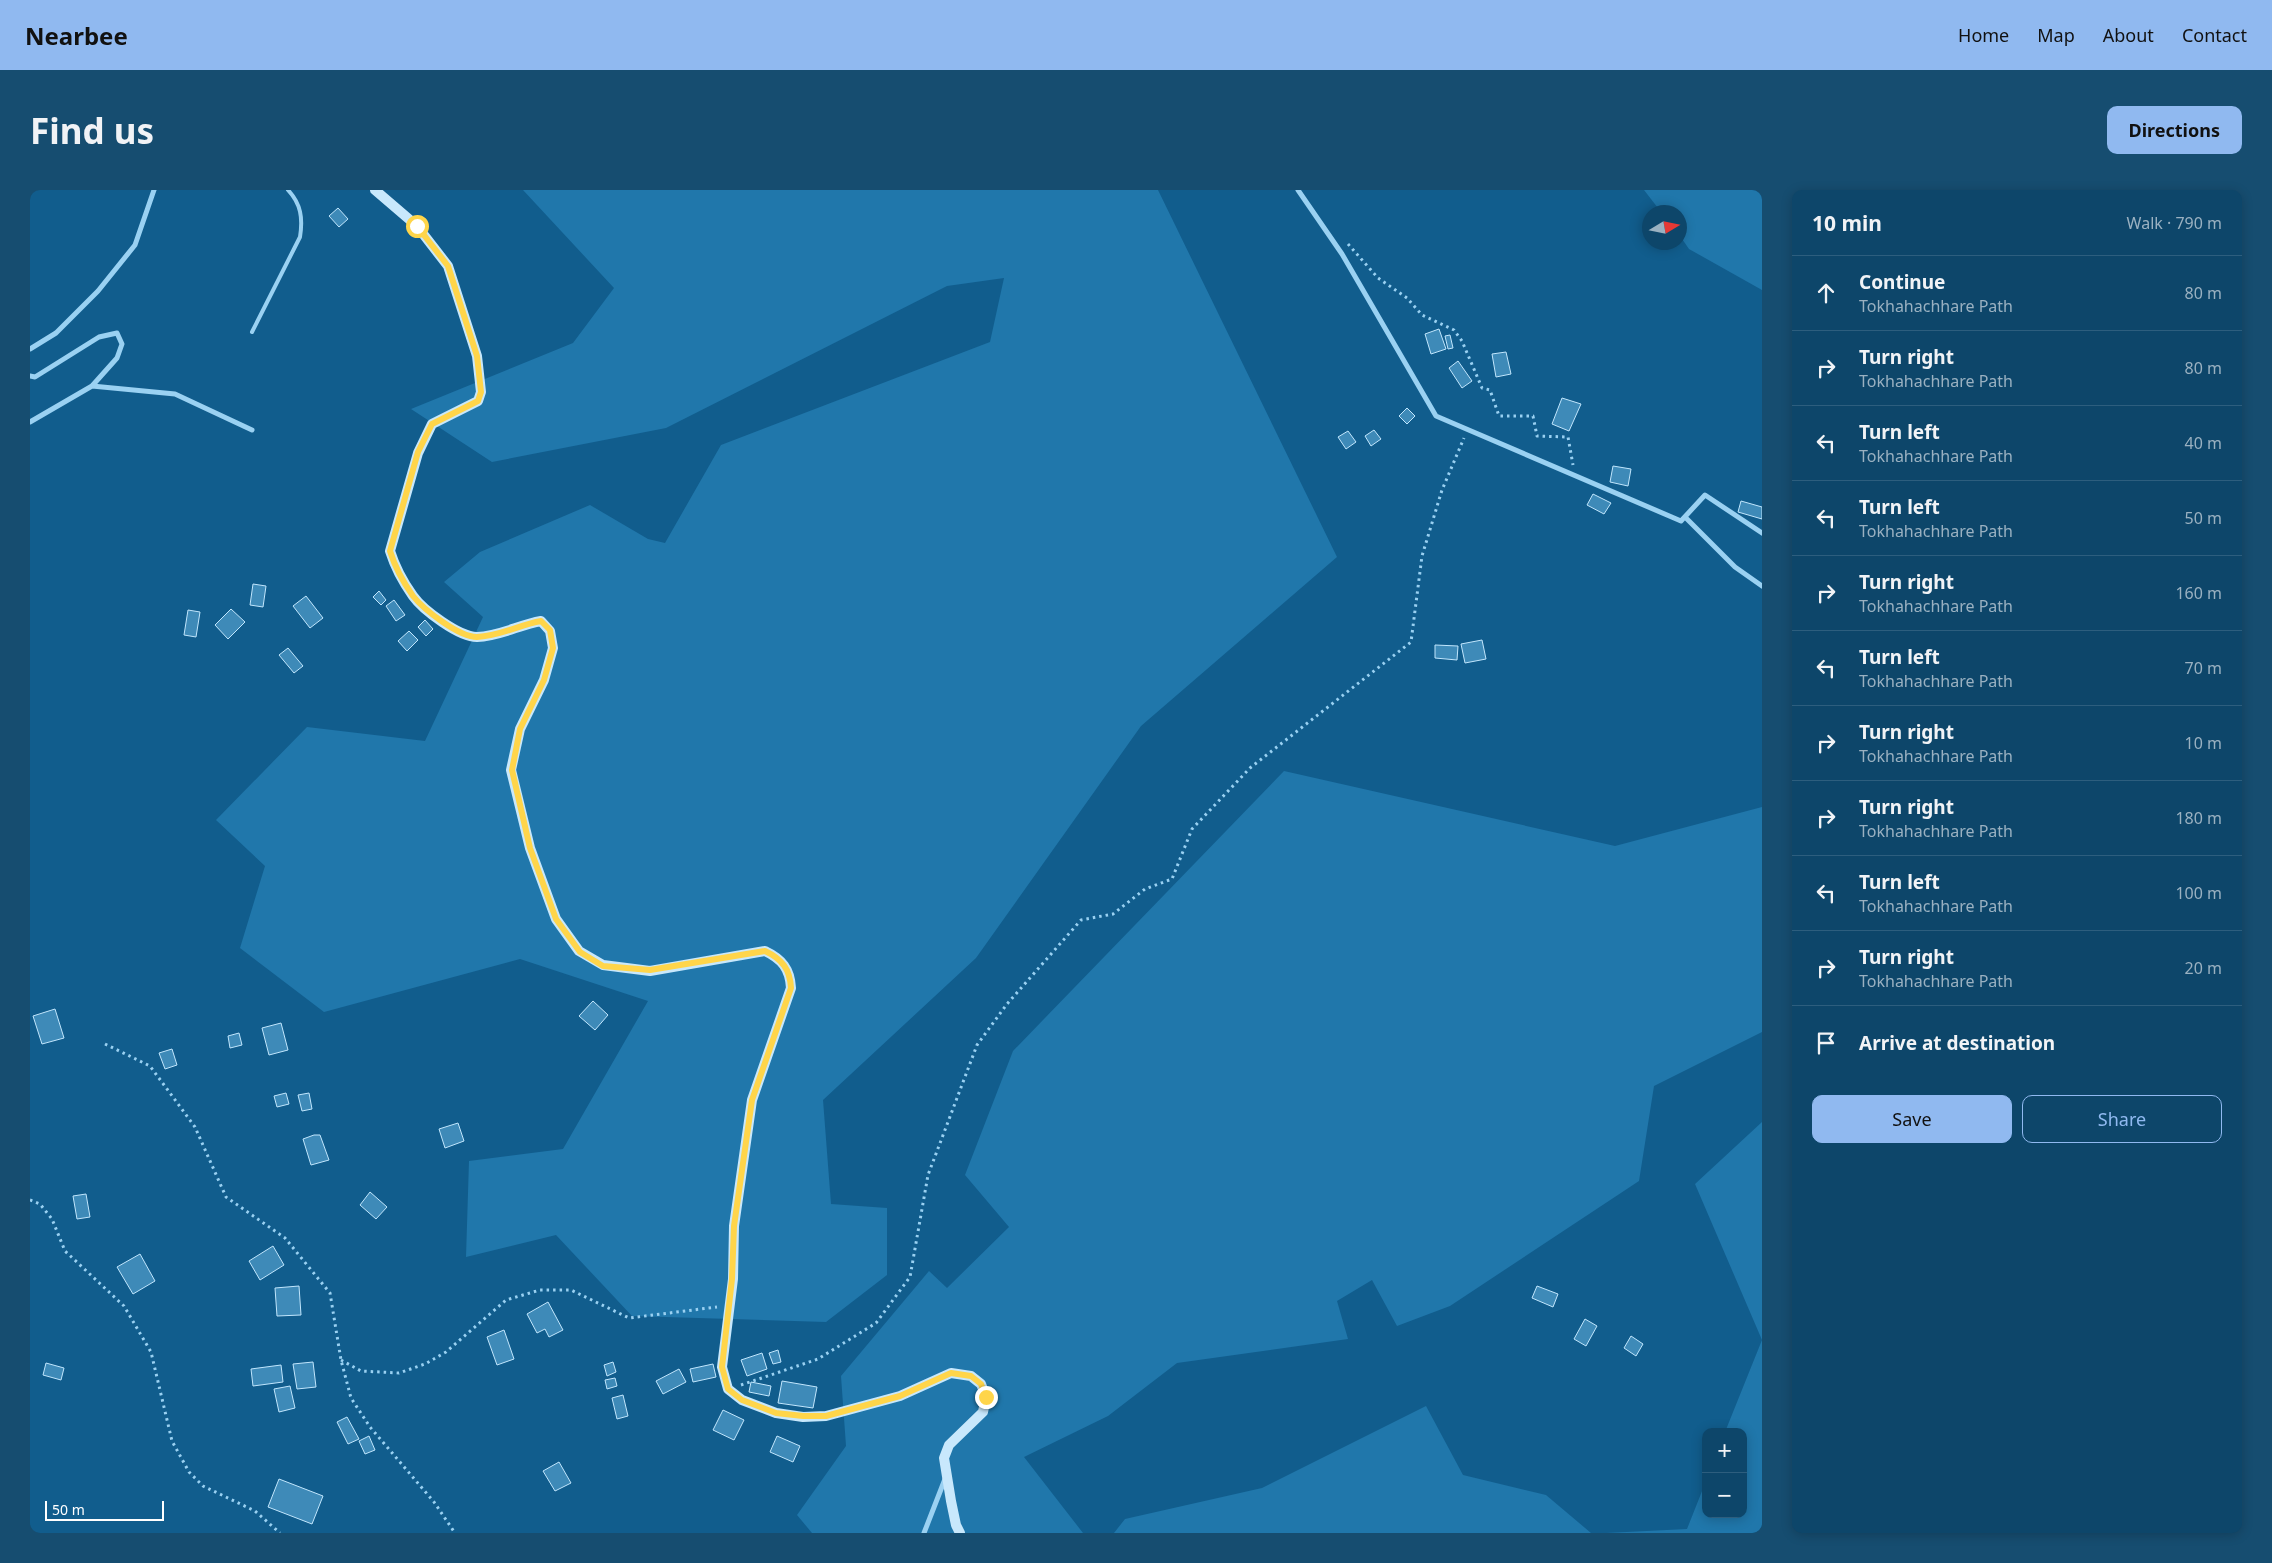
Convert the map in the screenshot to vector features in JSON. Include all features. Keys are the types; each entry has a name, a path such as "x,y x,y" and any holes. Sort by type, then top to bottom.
{"main road":[{"path":"375,190 417,226 448,266 477,356 481,392 478,401 432,424 418,452 390,551 395,567 414,597 451,628 474,637 488,636 541,621 550,630 553,648 544,680 520,729 512,770 530,848 556,919 580,952 603,966 650,970 765,951 779,958 790,974 791,988 752,1100 734,1226 732,1279 722,1367 728,1389 742,1400 776,1413 826,1416 900,1396 951,1373 971,1376 981,1384 986,1397 983,1412 949,1445 944,1458 956,1525 960,1533"}],"street":[{"path":"30,349 56,333 98,291 135,245 154,190"},
{"path":"1298,190 1330,237 1436,416 1682,521 1705,495 1762,533"},
{"path":"30,376 35,377 100,337 117,333 122,344 117,358 92,386 30,422"},
{"path":"92,386 174,394 252,430"},
{"path":"1685,517 1735,567 1762,586"},
{"path":"924,1533 947,1474"}],"lane":[{"path":"252,332 300,236 302,222 297,200 288,190"}],"path":[{"path":"1330,237 1351,245 1378,278 1407,298 1422,315 1454,330 1462,341 1482,388 1490,390 1499,416 1533,416 1537,436 1568,436 1575,476"},
{"path":"728,1389 818,1359 876,1323 910,1277 928,1174 977,1045 1007,1004 1081,920 1113,914 1145,889 1172,880 1192,829 1250,768 1411,642 1422,556 1442,490 1468,430"},
{"path":"104,1044 150,1066 195,1126 226,1197 285,1238 330,1293 341,1360 351,1398 370,1427 434,1502 454,1533"},
{"path":"30,1200 40,1204 52,1220 64,1251 124,1306 147,1344 151,1352 172,1441 189,1472 203,1486 255,1511 280,1533"},
{"path":"341,1360 361,1371 399,1373 425,1364 446,1352 506,1300 540,1290 571,1290 628,1318 729,1306"}],"shaded area":[{"path":"523,190 1158,190 1337,557 1141,726 976,958 823,1100 831,1204 887,1208 887,1275 826,1322 632,1316 556,1235 466,1257 469,1161 563,1149 648,1001 520,959 324,1012 240,948 265,866 216,820 307,727 425,741 483,617 444,582 480,552 590,505 648,539 665,543 721,445 990,342 1004,278 947,286 666,428 492,462 411,409 573,343 614,288"},
{"path":"1644,190 1762,190 1762,290 1689,249 1687,246 1687,205 1656,205"},
{"path":"1284,771 1615,846 1762,807 1762,1032 1654,1086 1639,1181 1450,1306 1397,1326 1372,1280 1337,1301 1348,1339 1177,1363 1108,1416 1024,1457 1083,1533 812,1533 797,1515 846,1446 841,1376 929,1271 947,1288 1009,1227 965,1175 1013,1051"},
{"path":"1762,1122 1762,1340 1695,1184"},
{"path":"1762,1340 1762,1533 1606,1533 1687,1529 1702,1491 1702,1518 1747,1518 1747,1428 1727,1428"},
{"path":"1426,1406 1463,1475 1546,1495 1591,1533 1114,1533 1125,1519 1262,1488"}],"building":[{"path":"338,208 348,219 339,227 329,216"},
{"path":"1439,329 1446,349 1431,354 1425,334"},
{"path":"1450,335 1453,348 1448,349 1445,336"},
{"path":"1506,352 1511,374 1496,377 1492,354"},
{"path":"1458,361 1472,381 1462,388 1449,368"},
{"path":"1562,398 1581,404 1569,431 1552,424"},
{"path":"1407,408 1415,416 1407,424 1399,416"},
{"path":"1374,430 1381,439 1371,446 1365,436"},
{"path":"1348,431 1356,442 1346,449 1338,437"},
{"path":"1613,466 1631,469 1628,486 1610,482"},
{"path":"1593,494 1611,503 1604,514 1587,505"},
{"path":"1741,501 1762,507 1762,519 1738,512"},
{"path":"253,584 266,586 263,607 250,605"},
{"path":"379,591 386,600 381,605 373,597"},
{"path":"306,596 323,618 310,628 293,606"},
{"path":"394,600 405,615 396,621 386,606"},
{"path":"231,609 245,622 228,639 215,625"},
{"path":"188,610 200,612 196,637 184,635"},
{"path":"425,620 433,629 426,636 418,627"},
{"path":"409,631 418,640 407,651 398,641"},
{"path":"1482,640 1486,659 1465,663 1461,644"},
{"path":"1435,645 1458,646 1457,660 1435,658"},
{"path":"288,648 303,666 294,673 279,655"},
{"path":"593,1001 608,1015 595,1030 579,1016"},
{"path":"55,1009 64,1038 42,1044 33,1016"},
{"path":"281,1023 288,1050 269,1055 262,1028"},
{"path":"239,1033 242,1045 230,1048 228,1036"},
{"path":"172,1049 177,1065 165,1069 159,1053"},
{"path":"286,1093 289,1104 277,1107 274,1096"},
{"path":"309,1093 312,1109 302,1111 298,1095"},
{"path":"458,1123 464,1141 445,1148 439,1129"},
{"path":"320,1135 329,1160 311,1165 303,1139"},
{"path":"370,1192 387,1207 376,1219 360,1205"},
{"path":"86,1194 90,1217 77,1219 73,1196"},
{"path":"273,1246 284,1265 260,1280 249,1261"},
{"path":"140,1254 155,1281 133,1294 117,1267"},
{"path":"299,1286 301,1315 277,1316 275,1288"},
{"path":"1537,1286 1558,1294 1553,1307 1532,1298"},
{"path":"548,1302 563,1330 549,1337 545,1329 537,1333 527,1314"},
{"path":"1585,1319 1597,1326 1586,1346 1574,1339"},
{"path":"504,1330 514,1359 497,1365 487,1337"},
{"path":"1631,1336 1643,1344 1636,1356 1624,1348"},
{"path":"778,1350 781,1362 773,1364 769,1353"},
{"path":"762,1353 767,1369 747,1376 741,1360"},
{"path":"313,1362 316,1387 297,1389 293,1364"},
{"path":"613,1362 616,1372 607,1376 604,1365"},
{"path":"46,1363 64,1368 61,1380 43,1375"},
{"path":"713,1364 716,1377 693,1382 690,1369"},
{"path":"281,1365 283,1382 253,1386 251,1369"},
{"path":"679,1369 686,1382 663,1394 656,1381"},
{"path":"615,1378 617,1386 607,1389 605,1380"},
{"path":"782,1381 817,1387 813,1408 778,1403"},
{"path":"751,1382 771,1386 769,1396 749,1392"},
{"path":"290,1386 295,1408 279,1412 274,1389"},
{"path":"623,1395 628,1416 617,1419 612,1398"},
{"path":"723,1410 744,1420 734,1440 713,1430"},
{"path":"347,1417 359,1439 348,1444 337,1422"},
{"path":"369,1436 375,1450 365,1454 359,1441"},
{"path":"777,1436 800,1446 793,1462 770,1452"},
{"path":"559,1462 571,1483 555,1491 543,1471"},
{"path":"279,1479 323,1496 312,1524 268,1507"}],"route":[{"path":"417,226 448,266 477,356 481,392 478,401 446,415 432,424 418,452 390,551 395,567 414,597 451,628 474,637 508,632 520,626 541,621 550,630 553,648 544,680 520,729 512,761 512,770 530,848 556,919 580,952 603,966 650,970 765,951 779,958 790,974 791,988 752,1100 734,1226 732,1279 722,1367 728,1389 742,1400 776,1413 803,1416 826,1416 852,1410 900,1396 951,1373 971,1376 981,1384 986,1397"}]}
